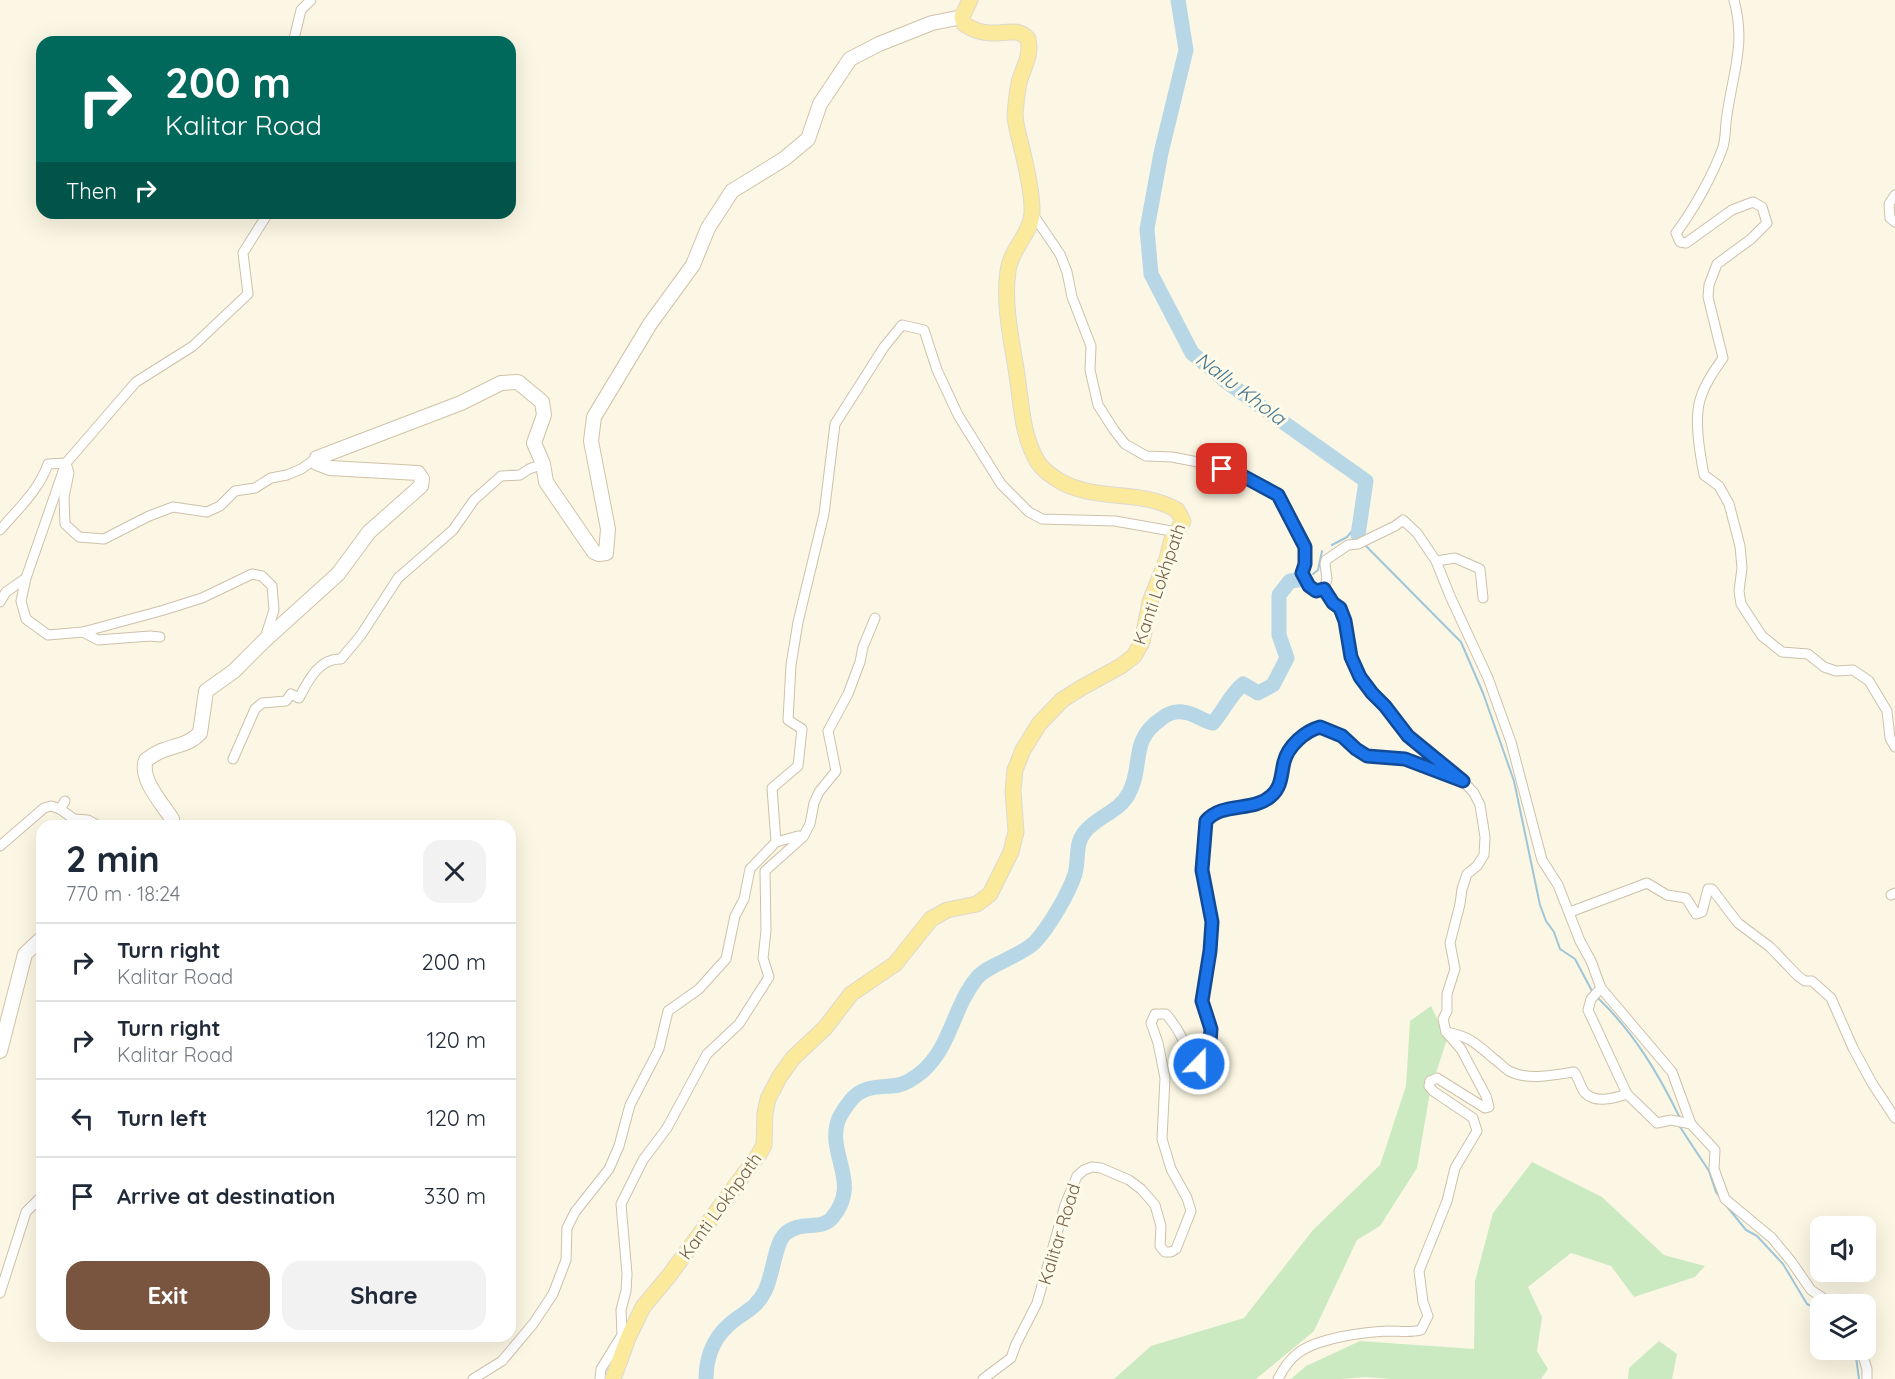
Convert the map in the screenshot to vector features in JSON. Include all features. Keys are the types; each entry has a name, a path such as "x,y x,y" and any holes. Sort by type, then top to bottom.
{"main road":[{"path":"962,17 970,0"},
{"name":"Kanti Lokhpath","path":"613,1379 628,1338 643,1307 759,1154 764,1145 765,1113 768,1100 780,1076 793,1058 825,1028 851,994 895,964 931,920 947,910 977,904 990,894 1011,852 1016,832 1013,791 1015,770 1023,750 1039,724 1062,700 1134,656 1142,642 1154,589 1167,559 1171,542 1183,521 1178,510 1155,500 1094,493 1069,487 1043,469 1034,457 1023,415 1007,292 1008,270 1012,256 1026,231 1032,213 1026,165 1015,118 1019,82 1030,47 1028,39 1019,32 974,31 964,24 962,17"}],"street":[{"path":"295,36 301,10 311,0"},
{"path":"1734,0 1739,18 1739,56 1730,94 1724,145 1709,180 1676,233 1680,242 1686,243 1732,210 1753,202 1762,207 1767,223 1751,239 1717,264 1709,285 1708,297 1723,358 1713,373 1699,406 1700,452 1704,475 1719,486 1729,504 1740,546 1742,568 1739,591 1742,604 1762,636 1782,652 1808,654 1824,667 1836,671 1853,670 1869,681 1887,711 1890,738 1895,747"},
{"path":"66,463 69,473 64,497 65,524 80,537 104,539 149,516 173,507 207,512 220,506 235,491 255,488 271,478 288,475 302,469 317,458 461,403 501,383 518,382 542,402 544,415 534,443 543,464 546,482 594,552 606,553 608,529 591,441 594,417 650,324 693,265 708,228 732,191 784,159 808,139 820,104 850,59 879,44 933,23 962,17"},
{"path":"1895,195 1889,204 1890,218 1895,222"},
{"path":"1032,213 1060,254 1072,297 1091,346 1090,370 1098,405 1125,444 1146,456 1172,457 1203,463 1241,475 1278,495 1305,547 1305,564 1302,573 1309,586 1316,591 1324,589"},
{"path":"264,219 243,253 248,294 194,346 136,381 66,463 26,578 21,601 26,619 48,635 83,632 202,598 252,574 262,576 272,586 274,610 265,640"},
{"path":"776,842 772,788 798,766 802,729 788,720 791,665 798,622 824,514 835,424 884,347 902,325 924,330 937,370 958,415 1001,484 1029,512 1042,519 1115,521 1148,525 1177,532"},
{"path":"172,820 145,776 143,767 146,760 162,750 195,738 200,733 206,691 234,671 338,574 369,532 421,486 422,479 418,473 330,468 317,463 317,458"},
{"path":"0,530 35,490 45,475 48,464 66,463"},
{"path":"233,759 255,709 262,703 286,701 291,694 299,698 312,673 333,658 341,659 399,578 453,530 474,500 501,476 520,475 543,464"},
{"path":"1324,589 1328,579 1324,564 1326,560 1348,545 1359,544 1403,520 1417,533 1436,561 1488,678 1511,742 1542,860 1558,885 1580,941 1592,961 1601,988 1672,1072 1691,1124 1715,1150 1714,1169 1725,1199 1772,1238 1811,1290 1817,1294"},
{"path":"1436,561 1455,558 1479,569 1483,598"},
{"path":"0,602 6,592 26,578"},
{"path":"1278,1379 1284,1367 1297,1353 1313,1344 1368,1333 1421,1330 1428,1316 1423,1302 1419,1271 1447,1201 1455,1168 1477,1131 1473,1118 1433,1091 1429,1086 1430,1081 1437,1078 1485,1108 1489,1107 1486,1096 1461,1049 1446,1032 1443,1019 1447,1011 1447,994 1455,969 1450,943 1467,874 1477,867 1484,855 1485,837 1480,805 1474,793 1463,781 1408,736 1360,677 1351,657 1345,621 1340,608 1333,603 1324,589"},
{"path":"600,1379 601,1369 622,1335 621,1310 627,1274 621,1204 642,1160 667,1128 707,1054 739,1024 769,978 763,958 766,931 765,871 803,837 810,824 814,803 819,792 836,771 828,731 848,694 875,618"},
{"path":"83,632 98,640 160,637"},
{"name":"Kalitar Road","path":"983,1379 1011,1359 1037,1303 1065,1205 1077,1176 1084,1170 1092,1167 1101,1168 1130,1180 1141,1189 1155,1205 1161,1226 1160,1246 1165,1252 1176,1249 1191,1211 1187,1198 1171,1169 1162,1139 1165,1078 1158,1043 1151,1023 1155,1014 1166,1014 1182,1038 1187,1058 1199,1064 1210,1042 1211,1029 1202,1001 1212,922 1202,858 1206,821 1209,817 1222,811 1262,802 1272,796 1282,778 1286,756 1306,732 1320,727 1342,736 1367,756 1405,759 1463,781"},
{"path":"0,846 44,808 63,805 74,819 88,820"},
{"path":"473,1379 502,1361 533,1324 553,1294 566,1260 567,1228 575,1212 609,1169 619,1146 630,1105 659,1049 668,1011 699,989 726,959 735,916 744,899 750,869 776,842 798,836 803,837"},
{"path":"1570,912 1647,883 1667,895 1686,898 1696,914 1702,912 1706,892 1710,888 1738,923 1770,947 1799,977 1805,981 1812,981 1831,998 1853,1048 1895,1118"},
{"path":"0,1051 25,954 36,944"},
{"path":"1601,988 1588,1004 1588,1010 1627,1094 1657,1123 1671,1120 1691,1124"},
{"path":"1446,1032 1462,1035 1475,1042 1508,1071 1542,1077 1574,1072 1585,1093 1597,1098 1608,1099 1627,1094"},
{"path":"0,1293 26,1212 36,1202"},
{"path":"1865,1360 1867,1379"}],"green space":[{"path":"1431,1006 1447,1039 1430,1092 1417,1168 1380,1226 1357,1240 1314,1331 1256,1379 1114,1379 1151,1346 1244,1318 1313,1230 1380,1165 1406,1086 1410,1021"},
{"path":"1532,1162 1602,1197 1664,1255 1705,1266 1695,1277 1634,1297 1611,1266 1571,1253 1528,1287 1542,1317 1537,1351 1548,1369 1541,1379 1366,1377 1291,1379 1306,1366 1360,1341 1474,1349 1475,1281 1493,1213"},
{"path":"1659,1341 1677,1354 1672,1379 1628,1379 1629,1368"}],"waterway":[{"name":"Nallu Khola","path":"1178,0 1186,50 1161,153 1147,229 1151,274 1192,353 1228,383 1366,481 1358,535"},
{"path":"1332,545 1347,537 1360,522"},
{"path":"1365,545 1461,642 1483,693 1514,781 1540,905 1546,921 1554,932 1560,949 1575,959 1592,991"},
{"path":"1313,574 1318,570 1322,551"},
{"path":"706,1379 706,1370 713,1345 722,1331 756,1304 762,1296 770,1277 776,1252 785,1234 797,1227 827,1222 840,1206 844,1194 844,1182 837,1148 837,1124 851,1100 861,1091 902,1084 923,1071 940,1050 968,990 976,979 987,969 1029,947 1040,936 1058,910 1072,882 1081,837 1089,827 1120,805 1129,793 1136,773 1141,745 1151,727 1171,713 1177,712 1195,715 1213,723 1243,684 1258,693 1273,685 1287,658 1279,635 1279,595 1290,581 1305,579"},
{"path":"1599,999 1612,1012 1644,1054 1679,1116"},
{"path":"1680,1127 1709,1171 1716,1192 1721,1199"},
{"path":"1725,1204 1746,1230 1757,1236 1783,1264 1810,1306"},
{"path":"1856,1360 1859,1379"}],"route":[{"path":"1199,1064 1210,1042 1211,1029 1202,1001 1212,922 1202,870 1203,839 1206,821 1209,817 1222,811 1262,802 1272,796 1282,778 1286,756 1306,732 1320,727 1342,736 1367,756 1405,759 1463,781 1408,736 1360,677 1351,657 1345,621 1340,608 1333,603 1324,589 1316,591 1309,586 1302,573 1305,564 1305,547 1278,495 1241,475 1222,469"}]}
